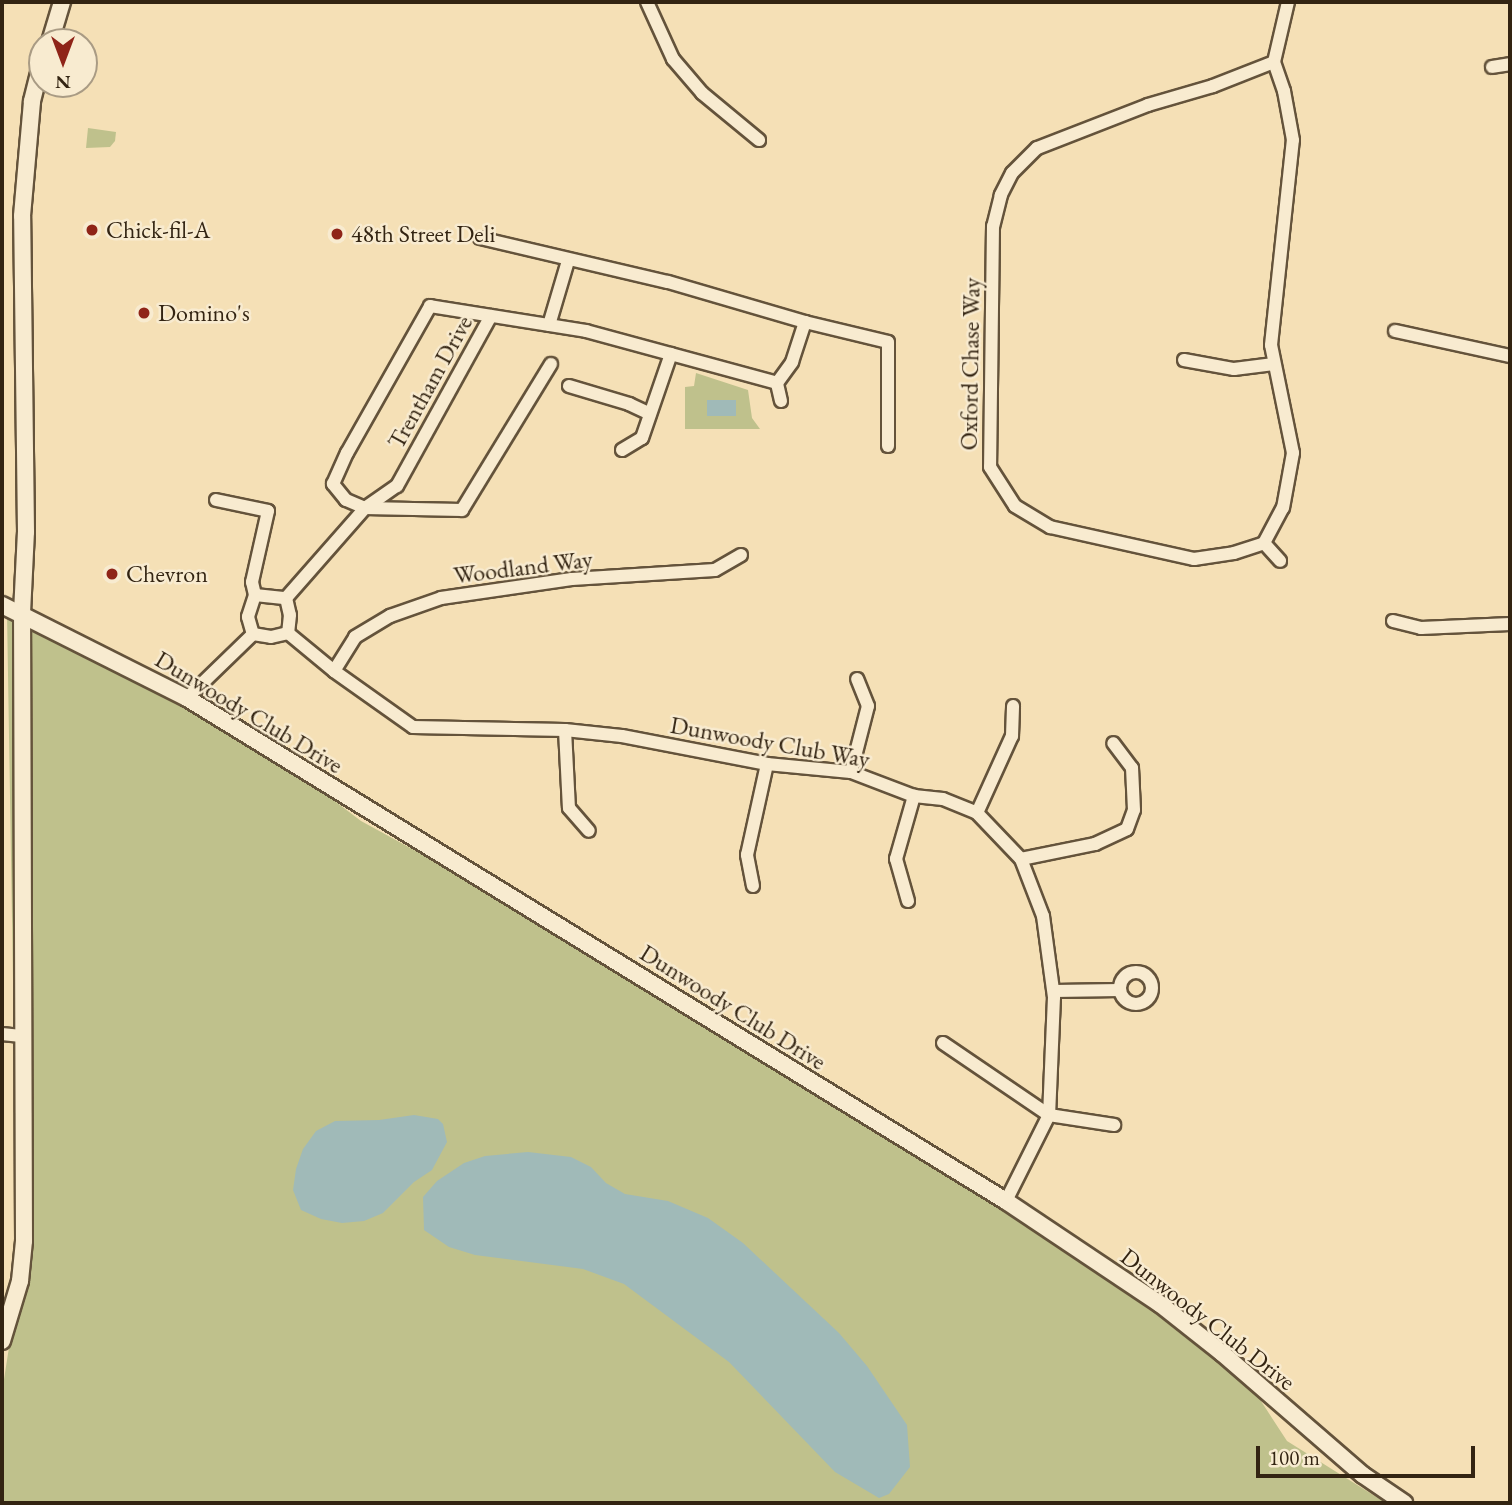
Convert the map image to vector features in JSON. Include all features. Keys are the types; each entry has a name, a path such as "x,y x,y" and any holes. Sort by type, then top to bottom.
{"street":[{"path":"54,28 62,2"},
{"path":"647,2 673,59 702,93 760,140"},
{"path":"1280,561 1264,542 1283,508 1293,453 1271,345 1293,140 1284,91 1274,62 1289,2"},
{"name":"Oxford Chase Way","path":"1264,542 1234,554 1194,559 1050,527 1015,506 990,467 993,226 1001,195 1012,173 1037,148 1148,105 1213,86 1274,62"},
{"path":"1492,67 1510,64"},
{"path":"2,1342 20,1281 24,1241 21,1036 22,612 26,532 22,216 33,98"},
{"path":"480,239 668,282 805,322 888,342 888,446"},
{"path":"549,325 568,261"},
{"path":"491,316 430,306 347,453 333,484 346,500 365,508 463,510 551,364"},
{"name":"Trentham Drive","path":"286,598 365,508 397,486 491,316 586,331 777,383"},
{"path":"781,401 777,383 792,362 805,322"},
{"path":"1395,331 1510,356"},
{"path":"622,450 642,438 671,354"},
{"path":"1184,360 1234,369 1274,364"},
{"path":"569,386 628,404 650,415"},
{"path":"216,500 268,511 252,582 256,595 248,617 253,634"},
{"name":"Woodland Way","path":"334,671 355,637 390,616 442,598 572,579 715,570 741,555"},
{"path":"253,634 271,638 288,633 290,615 286,598 256,595"},
{"name":"Dunwoody Club Drive","path":"2,605 22,612 187,698 1006,1201 1160,1304 1222,1353 1363,1475 1404,1503"},
{"path":"1393,621 1421,628 1510,624"},
{"name":"Dunwoody Club Way","path":"288,633 334,671 413,727 565,730 622,736 767,764 851,772 914,796 943,799 977,813 1021,859 1043,916 1054,990 1049,1115 1006,1201"},
{"path":"187,698 253,634"},
{"path":"851,772 868,706 858,679"},
{"path":"977,813 1012,736 1013,706"},
{"path":"565,730 569,808 589,831"},
{"path":"1021,859 1095,844 1127,828 1134,810 1132,768 1113,743"},
{"path":"753,886 747,855 767,764"},
{"path":"908,901 896,859 914,796"},
{"path":"1054,990 1120,990"},
{"path":"2,1034 21,1036"},
{"path":"943,1043 1049,1115 1114,1125"}],"green space":[{"path":"88,128 116,132 115,141 110,147 86,148"},
{"path":"696,373 748,390 752,418 760,429 685,429 685,387 694,386"},
{"path":"7,612 198,697 361,821 595,949 743,1041 915,1155 981,1183 1077,1260 1231,1355 1287,1441 1386,1503 2,1503 2,1392 18,1290"}],"water":[{"path":"707,400 736,400 736,416 707,416"},
{"path":"414,1115 438,1119 443,1124 447,1142 432,1170 414,1182 383,1213 364,1221 342,1223 321,1219 301,1210 293,1190 296,1169 303,1149 316,1131 335,1121 379,1120"},
{"path":"528,1152 571,1157 591,1167 606,1183 625,1194 668,1201 708,1218 743,1243 839,1333 867,1366 907,1425 910,1467 889,1494 879,1498 835,1472 729,1362 624,1284 583,1269 475,1255 449,1247 424,1230 423,1197 437,1181 464,1163 485,1156"}],"place":[{"name":"Chick-fil-A","path":"92,230"},
{"name":"48th Street Deli","path":"337,234"},
{"name":"Domino's","path":"144,313"},
{"name":"Chevron","path":"112,574"}]}
